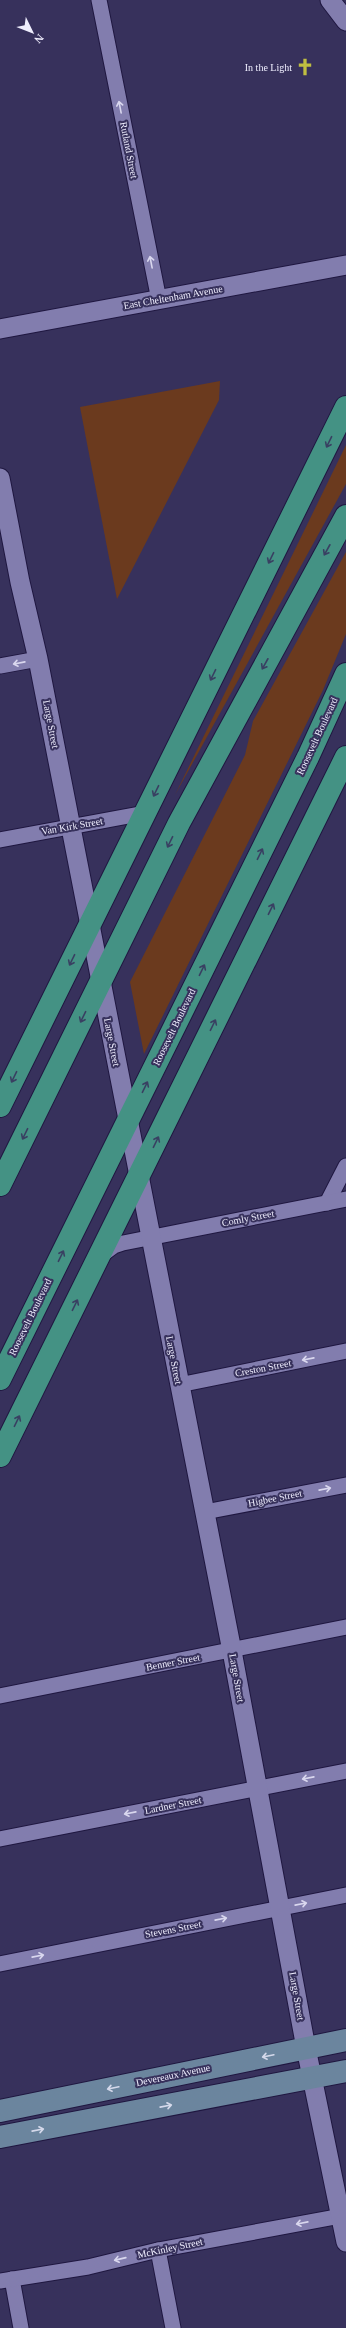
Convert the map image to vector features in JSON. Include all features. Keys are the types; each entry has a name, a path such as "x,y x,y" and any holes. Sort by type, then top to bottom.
{"highway":[{"path":"0,1106 346,407"},
{"path":"0,1185 196,790 346,516"},
{"name":"Roosevelt Boulevard","path":"0,1379 308,757 346,674"},
{"path":"0,1456 138,1177 341,775 346,757"}],"main road":[{"name":"Devereaux Avenue","path":"0,2111 346,2040"},
{"path":"0,2137 346,2071"}],"street":[{"name":"Rutland Street","path":"99,0 159,300"},
{"path":"330,0 346,21"},
{"name":"East Cheltenham Avenue","path":"0,329 346,265"},
{"name":"Large Street","path":"0,478 2,499 38,659 138,1177 232,1650 306,2048 346,2242"},
{"path":"0,666 38,659"},
{"name":"Van Kirk Street","path":"0,840 145,813"},
{"path":"327,1203 346,1166"},
{"name":"Comly Street","path":"98,1259 114,1246 346,1199"},
{"name":"Creston Street","path":"180,1385 346,1351"},
{"name":"Higbee Street","path":"205,1512 346,1485"},
{"name":"Benner Street","path":"0,1696 346,1628"},
{"name":"Lardner Street","path":"0,1839 346,1771"},
{"name":"Stevens Street","path":"0,1964 346,1895"},
{"name":"McKinley Street","path":"6,2280 88,2266 158,2250 341,2216"},
{"path":"158,2250 173,2328"},
{"path":"6,2280 21,2328"}],"shaded area":[{"path":"220,381 219,400 117,599 80,407"},
{"path":"346,445 346,484 175,795"},
{"path":"346,552 346,634 323,690 144,1054 130,982 245,755 253,721"}],"place":[{"name":"In the Light","path":"305,67"}]}
